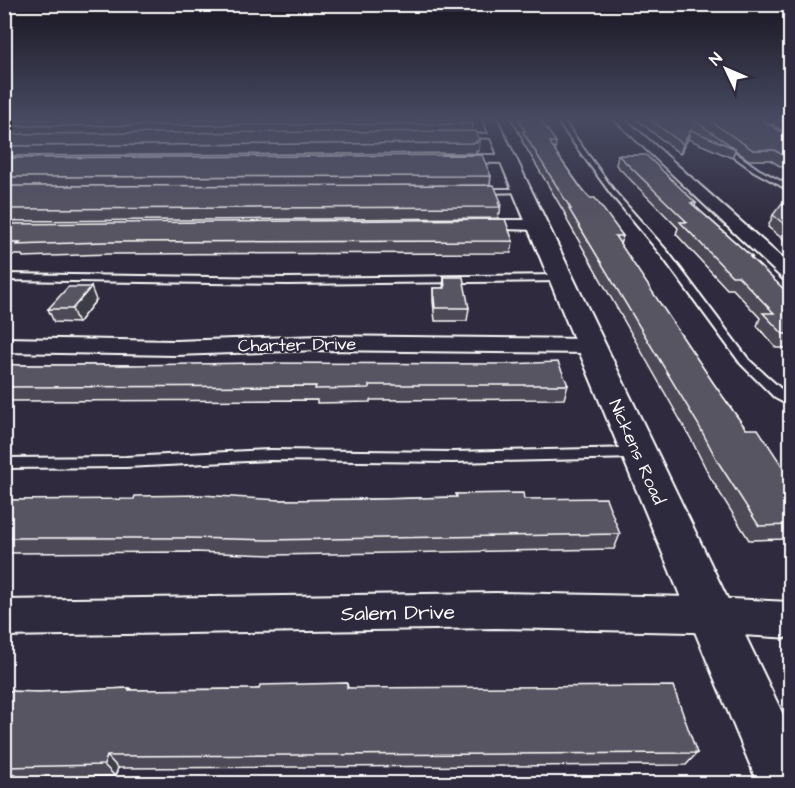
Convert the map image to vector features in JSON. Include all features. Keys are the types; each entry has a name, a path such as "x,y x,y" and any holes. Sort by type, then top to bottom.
{"street":[{"path":"436,159 446,156"},
{"name":"Nickens Road","path":"506,156 787,783"},
{"path":"659,156 790,275"},
{"path":"456,225 537,225"},
{"name":"Charter Drive","path":"4,345 175,348 320,344 590,346"},
{"name":"Salem Drive","path":"4,618 526,611 711,615 790,620"}],"lane":[{"path":"586,156 613,193 665,254 745,362 779,395 790,402"},
{"path":"736,156 790,189"},
{"path":"478,191 522,191"},
{"path":"4,277 287,281 560,278"},
{"path":"4,463 126,462 270,455 453,457 638,453"}],"building":[{"path":"482,156 491,176 4,177 4,158"},
{"path":"538,156 558,156 584,192 590,198 595,198 623,236 615,236 714,384 746,429 758,429 790,478 790,525 759,526 718,462 698,424 569,209 571,209"},
{"path":"619,156 647,156 696,203 691,203 752,257 750,257 790,295 790,334 783,334 763,313 774,313 738,276 732,276 680,222 687,222"},
{"path":"494,185 501,202 498,202 500,207 4,209 4,186"},
{"path":"782,203 790,209 790,229 773,215"},
{"path":"505,219 513,241 104,242 17,245 20,243 4,243 4,224"},
{"path":"444,277 463,277 469,308 435,308 433,288 445,288"},
{"path":"68,287 91,287 72,309 48,309"},
{"path":"558,362 568,385 369,385 369,388 315,389 316,386 4,387 4,364 508,364"},
{"path":"523,493 524,499 606,498 620,534 268,540 4,538 4,500 134,499 135,496 202,495 280,500 380,499 457,497 456,494"},
{"path":"347,683 347,688 673,686 697,753 107,756 104,765 5,767 8,762 4,762 4,691 39,692 130,688 129,690 259,689 260,685"}]}
